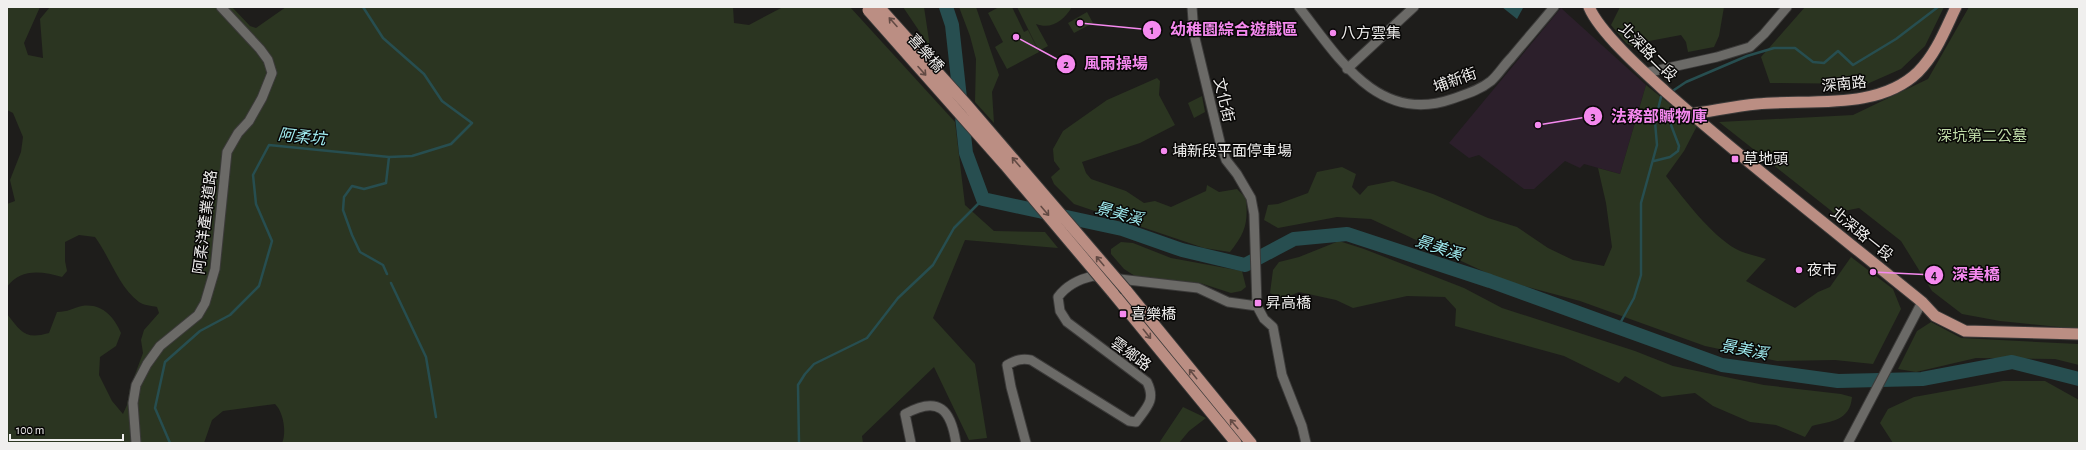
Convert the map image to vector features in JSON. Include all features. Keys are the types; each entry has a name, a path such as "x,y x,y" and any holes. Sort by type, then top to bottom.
{"main road":[{"name":"北深路二段","path":"1590,7 1610,37 1644,73 1691,114"},
{"name":"深南路","path":"1691,114 1757,104 1855,100 1876,95 1905,82 1917,73 1933,55 1956,7"},
{"name":"喜樂橋","path":"871,8 1214,407"},
{"name":"北深路一段","path":"1691,114 1922,302 1935,316 1964,331 2079,334"},
{"path":"1214,407 1236,443"},
{"path":"1214,407 1250,443"}],"street":[{"name":"阿柔洋產業道路","path":"136,443 133,402 136,385 147,364 160,346 170,336 198,315 205,303 215,269 227,152 238,133 249,121 262,98 272,73 268,60 260,49 221,7"},
{"name":"文化街","path":"1192,7 1194,34 1222,151 1226,160 1237,174 1251,198 1254,214 1257,303"},
{"name":"埔新街","path":"1299,7 1347,69 1372,90 1397,102 1423,104 1445,101 1474,91 1492,80 1554,7"},
{"path":"1347,69 1414,7"},
{"path":"1644,73 1717,57 1750,47 1788,7"},
{"name":"雲鄉路","path":"1026,443 1011,387 1007,365 1015,360 1023,358 1031,360 1129,421 1136,422 1150,403 1152,391 1147,382 1067,322 1060,311 1058,297 1063,290 1093,276 1198,288 1228,302 1257,303"},
{"path":"1848,443 1910,322 1922,302"},
{"path":"1257,303 1264,319 1273,327 1282,375 1302,426 1306,443"},
{"path":"911,443 906,414 924,406 943,410 948,414 956,443"}],"shaded area":[{"path":"1561,8 1646,85 1620,174 1584,164 1580,168 1565,161 1534,189 1524,189 1479,155 1469,158 1449,143"}],"green space":[{"path":"7,7 40,7 24,43 28,55 43,58 40,19 50,7 232,7 250,26 256,28 286,7 733,7 734,23 749,25 783,7 850,7 955,122 965,205 994,231 1045,232 1058,248 965,240 933,318 975,364 987,438 969,440 934,367 862,436 863,443 282,443 284,433 283,422 278,407 275,404 223,411 212,420 204,443 7,443 7,314 20,330 34,336 49,333 57,312 67,311 82,306 89,306 96,307 106,312 115,322 121,333 116,346 100,357 99,375 112,401 123,414 127,405 130,388 143,353 141,340 144,330 159,313 157,307 139,302 125,288 95,237 79,235 65,242 65,261 67,271 62,277 47,273 25,274 12,281 7,287 7,204 15,201 10,180 21,152 23,137 13,113 7,110"},
{"path":"903,7 924,7 930,47"},
{"path":"959,7 976,7 999,75 992,92 994,123 975,102 976,59 970,36"},
{"path":"999,7 1012,7 1024,32 1028,30 1039,52 1007,69 995,47 1003,42 988,13"},
{"path":"1017,7 1072,7 1057,23 1047,26 1036,24 1048,46 1039,51"},
{"path":"1620,7 1724,7 1719,36 1714,47 1688,52 1686,42 1681,35 1644,42 1640,51 1626,43 1611,25"},
{"path":"1805,7 1944,7 1925,46 1901,69 1867,84 1770,83 1761,57"},
{"name":"深坑第二公墓","path":"1969,7 2079,7 2079,329 2000,321 1962,314 1932,291 1901,241 1859,208 1834,213 1719,122 1853,115 1928,79"},
{"path":"1087,12 1093,23 1074,33 1068,23"},
{"path":"1157,78 1160,81 1159,95 1175,125 1140,143 1082,162 1086,173 1091,179 1126,191 1144,203 1155,201 1171,207 1206,191 1207,185 1219,192 1237,189 1246,198 1247,214 1243,233 1230,252 1204,248 1074,204 1054,184 1051,177 1060,169 1054,161 1053,149 1063,131 1107,100"},
{"path":"1646,85 1697,126 1684,151 1666,176 1698,216 1717,235 1740,251 1766,259 1746,281 1795,308 1818,292 1830,287 1851,257 1893,289 1901,309 1873,364 1835,360 1777,361 1705,346 1580,301 1502,280 1371,219 1337,217 1278,228 1264,220 1268,205 1278,204 1308,193 1317,172 1342,167 1356,174 1352,187 1360,195 1368,186 1393,181 1433,194 1488,218 1517,227 1548,248 1573,260 1604,266 1612,247 1606,203 1598,168 1620,174"},
{"path":"1202,96 1205,112 1194,118 1188,103"},
{"path":"1339,241 1364,249 1464,288 1502,308 1635,351 1673,366 1764,385 1841,394 1852,397 1850,405 1848,411 1838,419 1812,426 1805,437 1776,425 1750,422 1713,406 1695,393 1662,397 1625,376 1619,383 1564,356 1455,326 1456,309 1445,297 1407,296 1353,308 1336,300 1299,292 1282,299 1270,293 1273,270 1279,262 1299,257"},
{"path":"1121,242 1133,243 1171,258 1242,271 1246,287 1241,291 1231,293 1200,283 1135,276 1124,269 1111,254 1111,249"},
{"path":"1931,322 1961,338 2078,344 2079,365 2055,359 1976,358 1916,372 1898,369 1917,331"},
{"path":"2003,381 2045,381 2079,400 2079,443 1893,443 1880,423 1888,409 1914,397"},
{"path":"1183,407 1206,418 1189,431 1179,443 1159,443"}],"water":[{"path":"1502,7 1522,7 1523,8 1517,19"}],"waterway":[{"name":"阿柔坑","path":"170,443 155,408 165,362 200,331 230,315 259,286 272,241 256,204 253,175 269,145 389,157 412,156 451,144 472,123 442,101 424,74 383,38 363,7"},
{"name":"景美溪","path":"946,7 952,25 966,153 983,199 1122,229 1182,250 1245,265 1294,239 1347,234 1490,281 1722,365 1838,381 1922,379 2012,362 2079,379"},
{"path":"1674,90 1686,82 1747,56 1774,48 1795,48 1813,62 1824,63 1838,51 1853,65 1896,39 1938,7"},
{"path":"1618,327 1634,298 1641,275 1641,203 1657,145 1655,122 1661,97"},
{"path":"1654,161 1670,157 1678,151 1679,146 1671,125 1672,121 1677,119"},
{"path":"387,274 383,265 360,252 343,210 344,197 352,186 364,189 386,183 389,157"},
{"path":"799,443 798,385 805,374 814,364 867,338 898,298 933,265 954,228 983,199"},
{"path":"391,283 426,357 436,417"}],"place":[{"name":"幼稚園綜合遊戲區","path":"1080,23"},
{"name":"八方雲集","path":"1333,33"},
{"name":"風雨操場","path":"1016,37"},
{"name":"法務部贓物庫","path":"1538,125"},
{"name":"埔新段平面停車場","path":"1164,151"},
{"name":"草地頭","path":"1735,159"},
{"name":"夜市","path":"1799,270"},
{"name":"深美橋","path":"1873,272"},
{"name":"昇高橋","path":"1258,303"},
{"name":"喜樂橋","path":"1123,314"}]}
